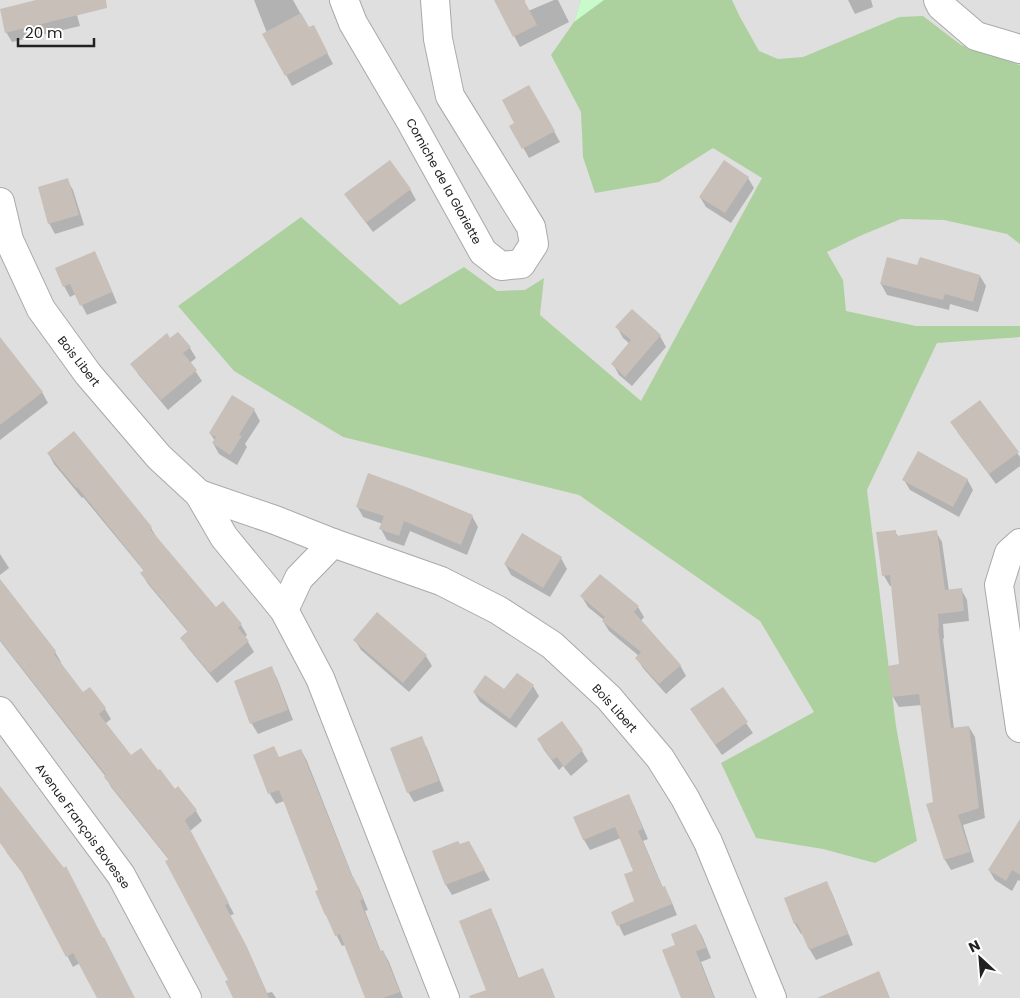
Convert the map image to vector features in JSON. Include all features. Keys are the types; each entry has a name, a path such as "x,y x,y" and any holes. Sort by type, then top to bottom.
{"street":[{"name":"Corniche de la Gloriette","path":"344,0 353,23 411,122 483,252 501,266 521,264 534,244 530,227 450,96 438,39 435,0"},
{"path":"938,0 941,6 976,36 1020,50"},
{"name":"Bois Libert","path":"0,202 9,240 41,309 88,374 159,457 199,494 224,537 284,610 320,678 445,998"},
{"name":"Bois Libert","path":"199,494 441,581 498,610 552,645 609,698 660,758 685,798 708,842 772,998"},
{"path":"284,610 299,578 333,543"},
{"path":"1020,543 1009,553 999,586 1020,728"},
{"name":"Avenue François Bovesse","path":"0,711 121,875 187,998"}],"shaded area":[{"path":"0,0 1020,0 1020,998 0,998"}],"green space":[{"path":"581,0 732,0 759,51 778,59 803,57 899,17 923,16 961,45 1020,65 1020,244 1007,234 944,220 901,219 827,252 843,280 846,311 916,326 1020,326 1020,337 937,343 867,490 896,726 917,841 875,863 823,849 756,838 721,763 814,712 760,621 579,495 343,437 234,371 178,306 301,217 400,305 464,267 497,291 525,290 544,278 540,315 641,401 762,178 713,148 659,182 595,193 583,157 581,112 551,55 574,22"},
{"path":"581,0 604,0 574,22"}],"building":[{"path":"36,0 106,0 107,8 5,33 0,9"},
{"path":"494,0 524,0 537,25 513,37"},
{"path":"301,13 309,27 314,25 328,53 285,76 262,34"},
{"path":"529,85 555,131 522,149 509,126 514,123 502,100"},
{"path":"390,160 411,189 366,223 344,194"},
{"path":"724,160 749,177 725,213 699,197"},
{"path":"68,178 79,215 48,224 38,187"},
{"path":"95,251 112,292 80,306 70,284 63,287 55,268"},
{"path":"887,257 917,265 920,257 980,275 973,302 945,294 943,300 880,284"},
{"path":"632,309 661,335 625,377 611,364 631,340 615,327"},
{"path":"178,332 191,347 183,353 197,370 161,400 130,364 167,333 170,338"},
{"path":"0,337 43,392 0,425"},
{"path":"232,395 255,409 239,435 242,436 230,455 212,443 216,437 209,433"},
{"path":"980,400 1019,452 989,474 950,422"},
{"path":"74,431 152,527 150,529 216,607 223,601 242,624 238,628 249,641 210,673 180,638 188,631 140,573 144,570 47,453"},
{"path":"918,451 968,479 953,507 902,480"},
{"path":"368,473 473,515 461,545 404,521 399,536 379,529 384,516 356,507"},
{"path":"896,530 896,536 937,530 945,590 962,588 964,611 938,614 938,628 951,728 969,726 979,808 958,815 970,852 944,860 926,804 933,802 919,694 892,697 888,666 899,664 890,575 882,576 876,532"},
{"path":"522,533 562,557 543,588 504,564"},
{"path":"600,574 639,606 634,612 681,665 659,684 635,658 641,652 602,621 605,617 580,596"},
{"path":"0,579 56,651 54,654 83,692 90,687 106,708 99,714 131,755 141,748 175,789 178,786 197,810 185,820 229,903 225,905 247,947 269,998 233,998 225,981 228,980 165,861 169,859 0,640"},
{"path":"377,612 427,655 403,683 353,640"},
{"path":"272,666 288,710 250,724 234,681"},
{"path":"517,673 534,685 510,719 473,692 485,675 504,689"},
{"path":"723,687 748,722 715,745 690,709"},
{"path":"562,721 583,750 564,767 557,757 552,760 537,739"},
{"path":"422,736 439,781 407,793 390,748"},
{"path":"274,746 279,757 301,749 363,899 360,901 380,951 383,950 400,992 383,998 365,998 340,934 335,936 315,891 318,890 279,790 268,794 253,755"},
{"path":"0,786 64,868 66,866 135,998 97,998 73,953 66,957 21,871 0,843"},
{"path":"629,794 643,829 638,831 662,887 665,886 672,904 617,926 611,912 634,901 624,874 633,871 615,827 583,840 573,817"},
{"path":"1020,819 1020,875 1012,870 1006,881 988,870"},
{"path":"458,841 460,844 469,841 485,870 445,885 432,851"},
{"path":"827,881 848,934 809,950 797,923 794,924 784,898"},
{"path":"491,908 518,978 543,968 555,998 470,998 469,996 486,990 459,921"},
{"path":"696,924 706,948 696,951 714,998 681,998 662,950 675,945 671,934"},
{"path":"879,971 890,998 817,998"}]}
